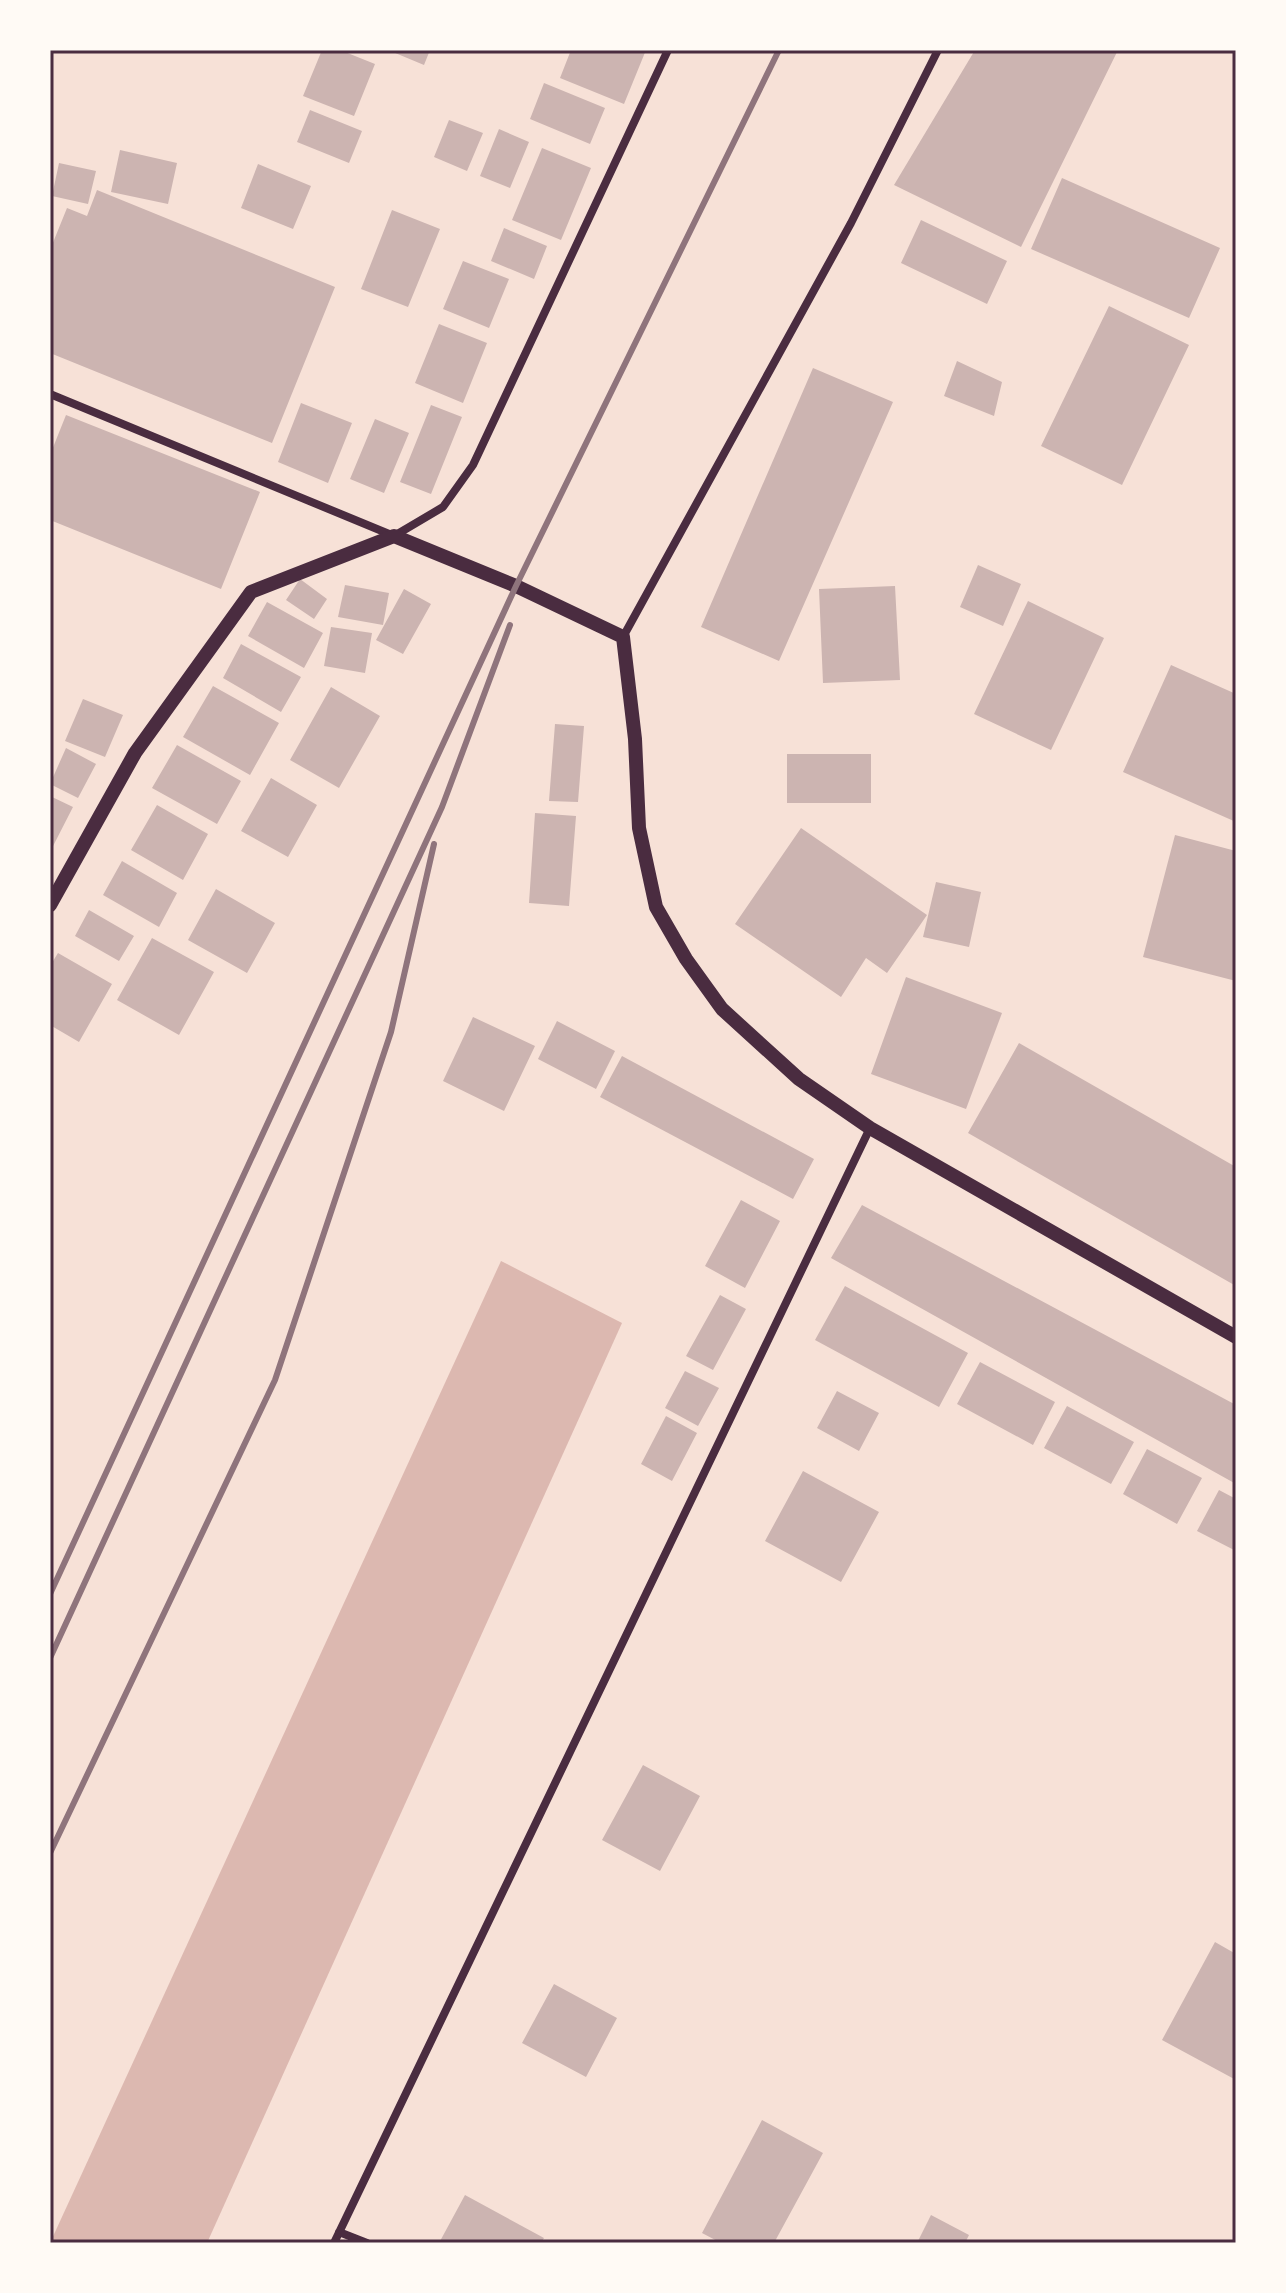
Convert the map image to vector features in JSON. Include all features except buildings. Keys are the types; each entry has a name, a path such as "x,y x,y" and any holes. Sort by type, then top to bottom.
{"street":[{"path":"50,905 135,753 251,592 394,536 443,507 473,465 668,50"},
{"path":"938,50 851,223 623,637 635,739 639,828 656,907 686,959 722,1009 799,1079 870,1128 1236,1337"},
{"path":"50,394 516,586 623,637"},
{"path":"334,2243 870,1128"},
{"path":"339,2232 367,2243"}],"shaded area":[{"path":"501,1261 622,1323 207,2243 50,2243"}],"railway":[{"path":"50,1594 516,586 779,50"},
{"path":"50,1658 442,807 510,625"},
{"path":"50,1853 275,1380 391,1032 434,844"}]}
